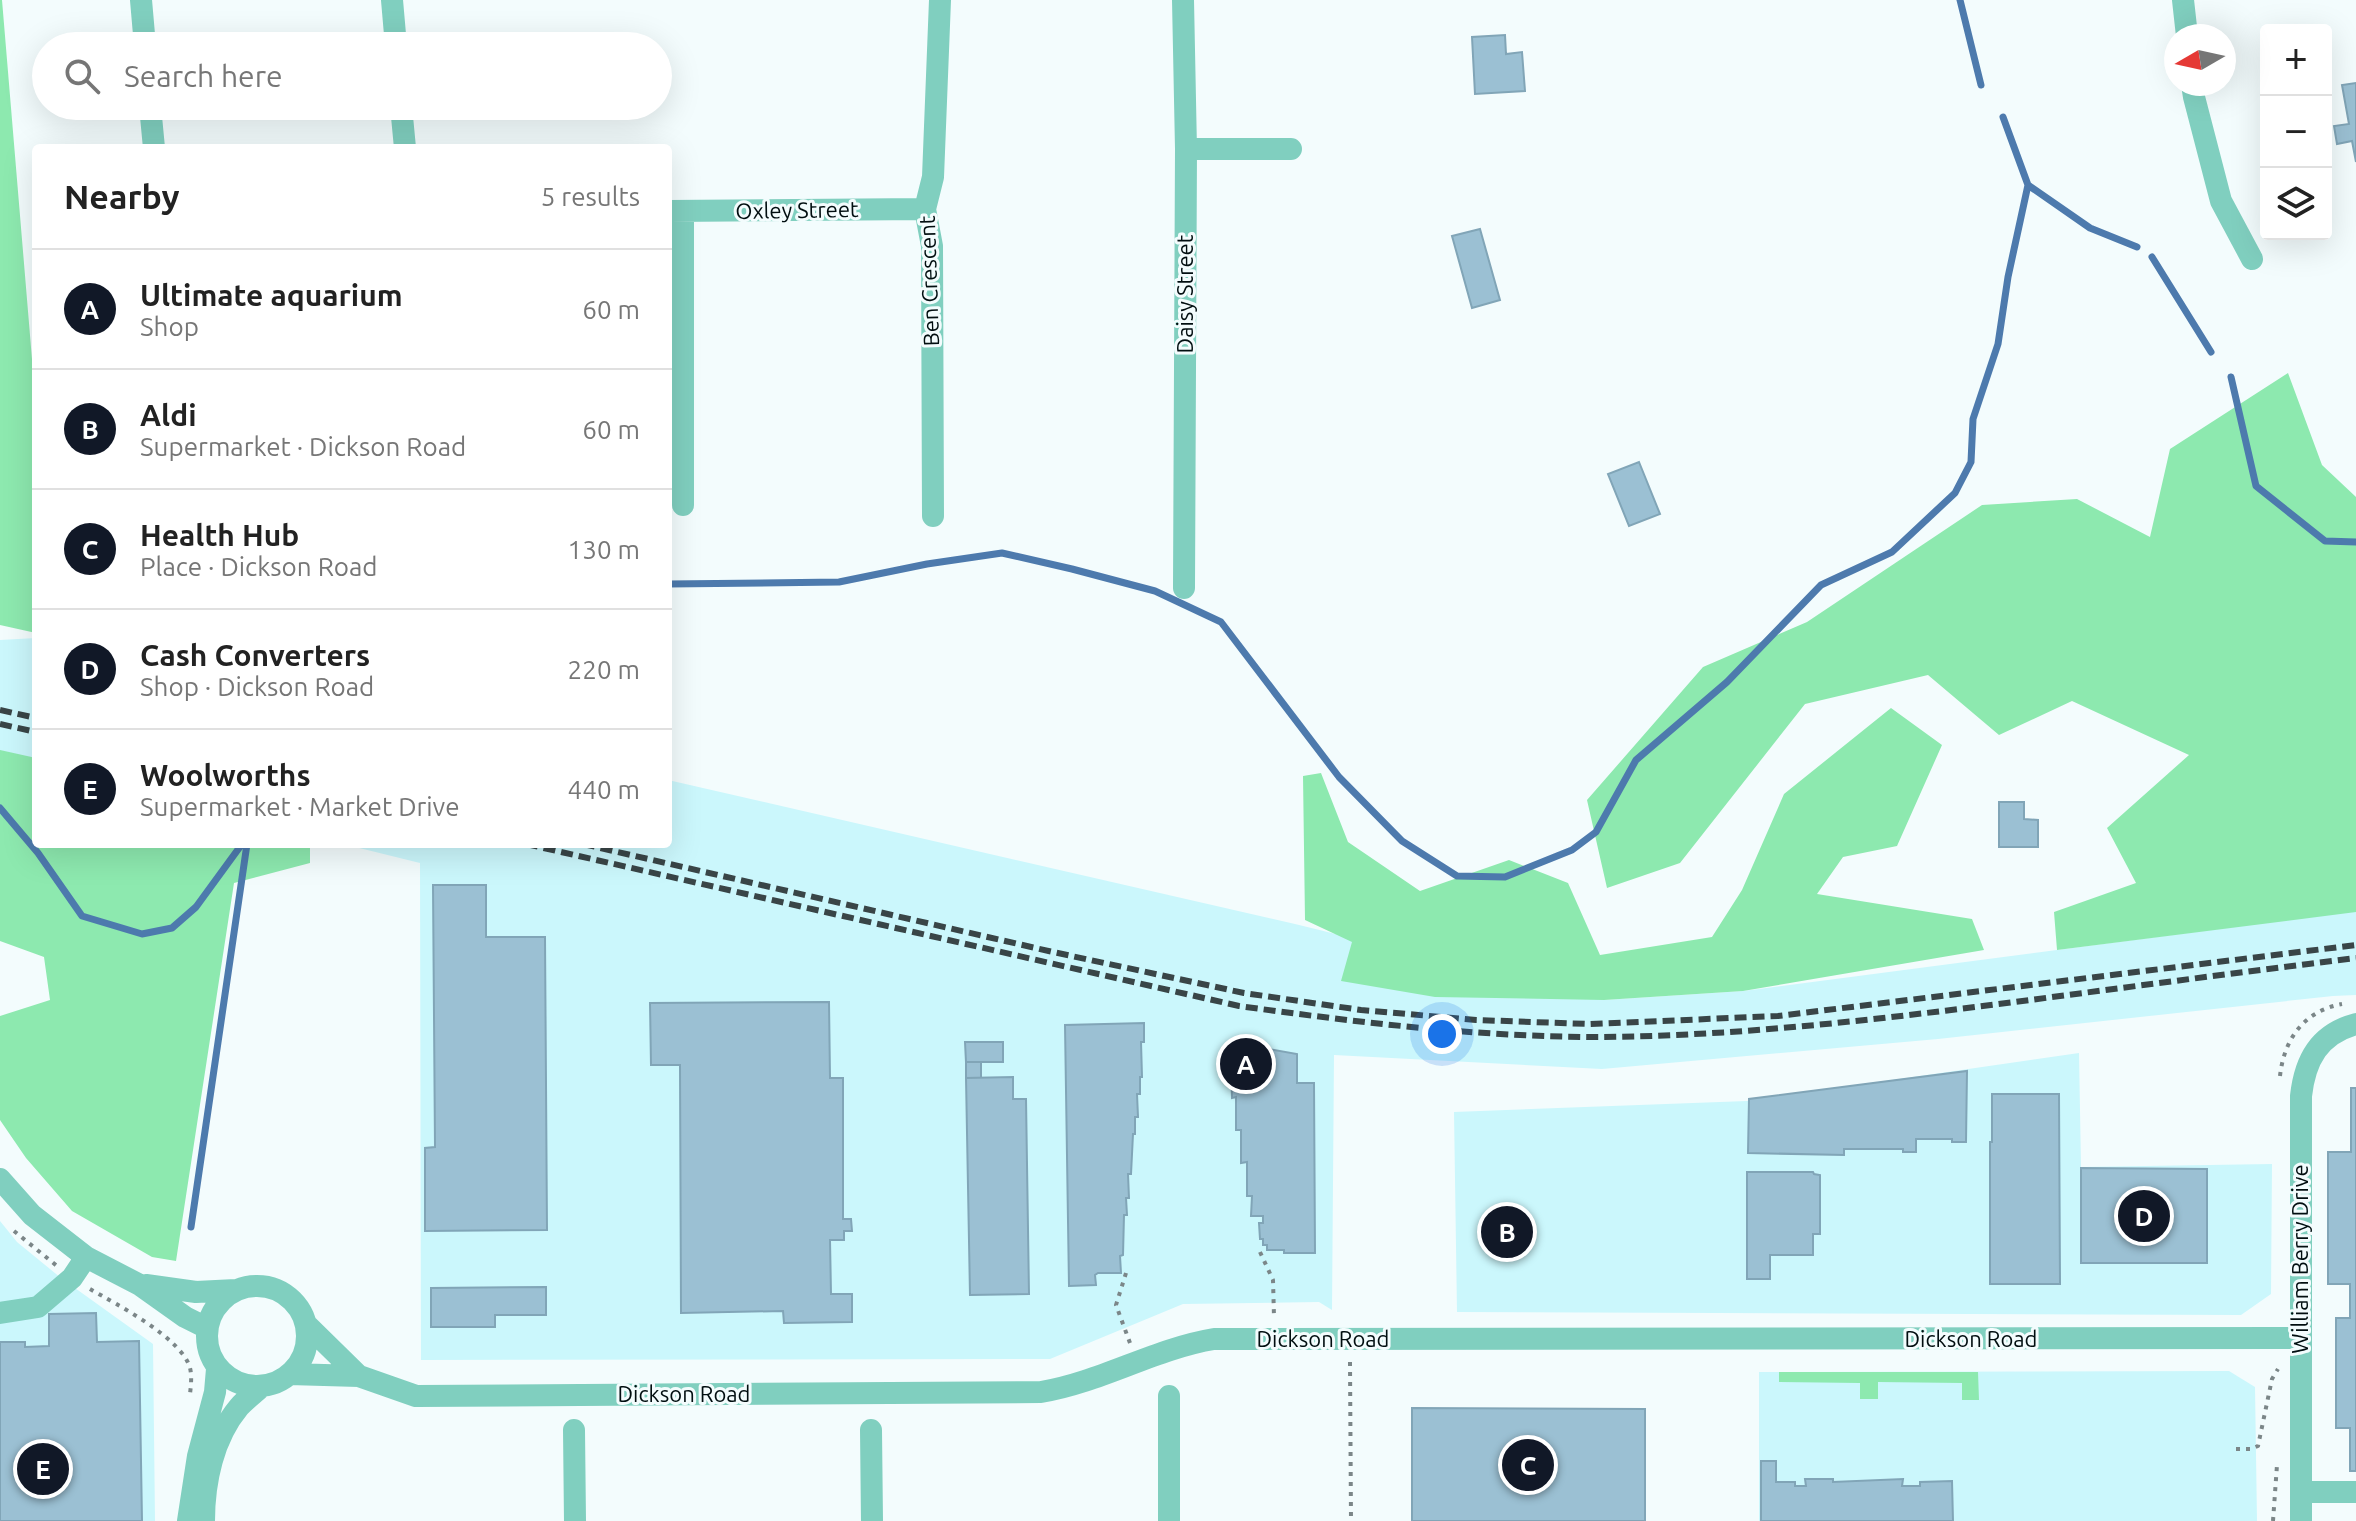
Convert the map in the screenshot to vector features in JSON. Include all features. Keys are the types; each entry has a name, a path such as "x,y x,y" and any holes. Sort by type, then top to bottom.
{"street":[{"path":"141,0 144,32"},
{"path":"392,0 395,32"},
{"name":"Ben Crescent","path":"933,516 932,246 925,209 933,177 940,0"},
{"name":"Daisy Street","path":"1183,0 1186,149 1184,588"},
{"path":"2183,0 2186,24"},
{"path":"2194,96 2221,201 2252,259"},
{"path":"151,120 154,144"},
{"path":"402,120 405,144"},
{"path":"1186,149 1291,149"},
{"name":"Oxley Street","path":"676,211 925,209"},
{"path":"676,211 683,505"},
{"name":"William Berry Drive","path":"2301,1521 2299,1142 2302,1082 2317,1045 2338,1030 2356,1024"},
{"path":"0,1179 32,1215 86,1257 140,1285 185,1317 207,1328"},
{"path":"0,1313 38,1307 72,1278 86,1257"},
{"path":"140,1285 196,1292 236,1290 258,1285 281,1291 298,1306 306,1324 307,1342 301,1359 289,1374 262,1386 230,1379 217,1369"},
{"path":"188,1521 198,1456 215,1392 217,1369 208,1345 207,1328 219,1303 236,1290"},
{"name":"Dickson Road","path":"306,1324 359,1376"},
{"name":"Dickson Road","path":"289,1374 359,1376 416,1396 1041,1392 1066,1388 1188,1343 1214,1339 2300,1338"},
{"path":"204,1521 208,1477 224,1429 239,1407 262,1386"},
{"path":"1169,1396 1169,1521"},
{"path":"574,1430 575,1521"},
{"path":"871,1430 872,1521"},
{"path":"2301,1492 2356,1492"}],"path":[{"path":"9,1225 72,1278 142,1320 185,1357 192,1379 189,1401"},
{"path":"1260,1252 1273,1280 1275,1319"},
{"path":"1126,1273 1116,1305 1130,1343"},
{"path":"1351,1521 1349,1362 1359,1359"},
{"path":"2236,1449 2258,1446 2272,1379 2282,1365 2300,1364"}],"shaded area":[{"path":"32,638 32,770 0,762 0,640"},
{"path":"672,781 1295,924 1604,1000 1743,991 2356,911 2356,995 1938,1039 1602,1069 1334,1055 1332,1310 1319,1302 1183,1304 1050,1359 421,1360 420,863 359,848 672,848"},
{"path":"2079,1053 2081,1167 2272,1164 2271,1294 2241,1315 1457,1312 1454,1112 1747,1101"},
{"path":"0,1221 17,1242 61,1278 153,1344 155,1521 0,1521"},
{"path":"2229,1371 2255,1387 2257,1521 1759,1521 1759,1372"}],"green space":[{"path":"2,0 32,359 32,632 0,625"},
{"path":"2288,373 2322,465 2356,497 2356,912 2057,950 2054,912 2136,883 2107,828 2189,755 2072,701 1999,735 1928,675 1805,704 1680,863 1607,888 1587,800 1703,667 1807,622 1982,505 2077,499 2150,537 2170,449"},
{"path":"1891,708 1942,745 1897,846 1843,857 1817,894 1972,919 1984,950 1743,991 1604,1000 1435,997 1341,981 1352,942 1305,920 1303,776 1321,773 1348,842 1420,891 1509,860 1568,883 1600,955 1712,937 1742,890 1784,794"},
{"path":"0,750 32,757 32,848 310,848 310,863 234,883 176,1261 152,1257 72,1211 26,1158 0,1120 0,1016 50,1000 44,957 0,941"},
{"path":"1779,1372 1978,1372 1979,1400 1962,1400 1962,1383 1878,1382 1878,1399 1860,1399 1860,1383 1779,1382"}],"building":[{"path":"1505,35 1506,54 1522,52 1525,91 1475,94 1472,37"},
{"path":"2356,83 2356,162 2352,141 2337,144 2334,126 2349,124 2342,85"},
{"path":"1480,229 1500,300 1472,308 1452,236"},
{"path":"1639,462 1660,514 1629,526 1608,474"},
{"path":"1999,802 2024,802 2024,819 2038,820 2038,847 1999,847"},
{"path":"433,885 486,885 486,937 545,937 547,1230 425,1231 425,1148 435,1147"},
{"path":"829,1002 830,1078 843,1078 843,1219 851,1219 852,1231 844,1231 844,1240 830,1240 831,1294 852,1294 852,1322 784,1323 783,1311 681,1313 680,1065 651,1065 650,1003"},
{"path":"1144,1023 1142,1077 1140,1094 1137,1094 1138,1117 1135,1117 1131,1174 1128,1174 1129,1198 1126,1198 1127,1215 1124,1215 1121,1273 1098,1273 1095,1275 1096,1285 1069,1286 1065,1025"},
{"path":"965,1042 1003,1042 1003,1062 966,1062"},
{"path":"1230,1042 1297,1054 1297,1083 1314,1083 1315,1253 1267,1250 1267,1245 1263,1245 1263,1239 1260,1239 1259,1223 1263,1223 1263,1216 1251,1216 1252,1196 1247,1196 1247,1162 1241,1163 1241,1130 1236,1130 1236,1097 1232,1098 1231,1064 1227,1064 1226,1051 1230,1051"},
{"path":"966,1062 981,1062 981,1078 966,1078"},
{"path":"1967,1071 1966,1142 1916,1139 1916,1152 1903,1152 1903,1149 1844,1149 1844,1155 1748,1153 1749,1099"},
{"path":"1013,1077 1013,1099 1026,1099 1029,1294 970,1295 966,1078"},
{"path":"2351,1088 2356,1088 2356,1471 2350,1471 2350,1428 2336,1428 2336,1318 2350,1318 2350,1284 2328,1284 2328,1152 2351,1152"},
{"path":"1992,1094 2059,1094 2060,1284 1990,1284"},
{"path":"2081,1168 2207,1169 2207,1263 2081,1263"},
{"path":"1747,1172 1813,1172 1820,1175 1820,1234 1813,1234 1813,1255 1770,1255 1770,1279 1747,1279"},
{"path":"546,1287 546,1315 495,1315 495,1327 431,1327 431,1288"},
{"path":"96,1313 97,1342 139,1341 142,1521 0,1521 0,1342 25,1342 25,1347 49,1346 49,1314"},
{"path":"1412,1408 1645,1409 1645,1521 1412,1521"},
{"path":"1761,1461 1776,1461 1776,1482 1795,1482 1795,1486 1806,1486 1805,1479 1833,1479 1833,1482 1903,1479 1902,1486 1952,1481 1953,1521 1761,1521"}],"waterway":[{"path":"1960,0 1981,85"},
{"path":"672,584 839,582 1002,553 1155,591 1221,622 1339,777 1402,841 1457,876 1505,877 1572,850 1596,832 1636,760 1727,682 1821,585 1892,552 1955,493 1971,462 1973,419 1998,344 2008,277 2028,185 2003,117"},
{"path":"2028,185 2090,228 2137,247"},
{"path":"2152,257 2211,352"},
{"path":"2231,377 2256,486 2325,541 2356,542"},
{"path":"0,808 32,846"},
{"path":"34,848 82,916 142,934 172,928 196,907 239,848"},
{"path":"191,1227 246,848"}],"railway":[{"path":"0,710 32,717"},
{"path":"0,724 32,731"},
{"path":"544,848 1239,1006 1370,1023 1500,1034 1642,1036 1802,1026 1962,1009 2356,958"},
{"path":"600,848 1244,993 1361,1010 1476,1020 1590,1024 1778,1016 2356,945"}],"place":[{"name":"Ultimate aquarium","path":"1246,1064"},
{"name":"Cash Converters","path":"2144,1216"},
{"name":"Aldi","path":"1507,1232"},
{"name":"Health Hub","path":"1528,1465"},
{"name":"Woolworths","path":"43,1469"}]}
